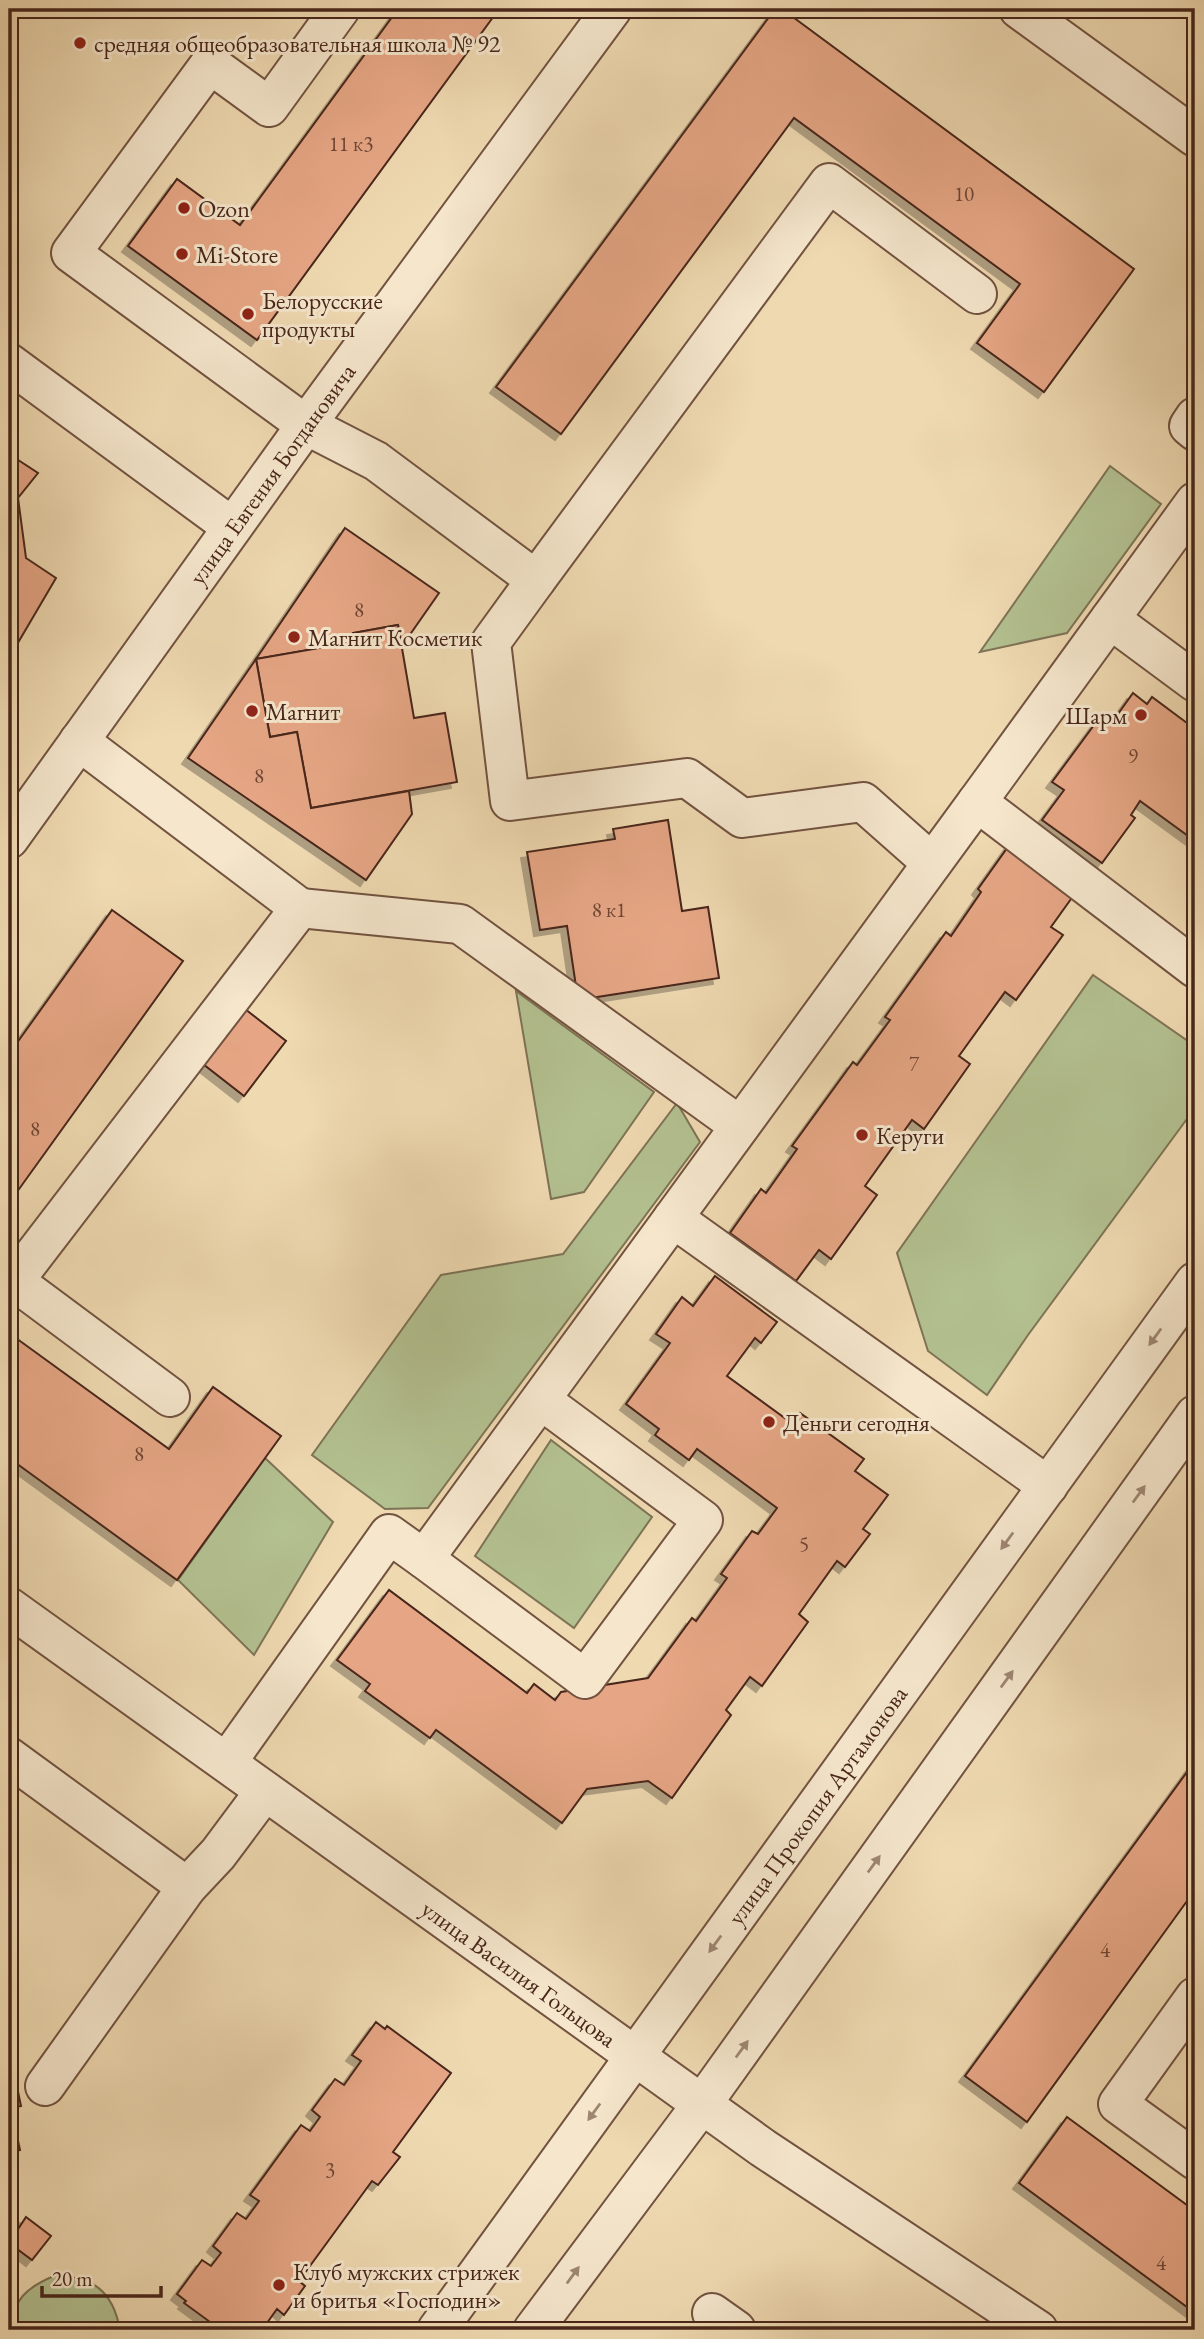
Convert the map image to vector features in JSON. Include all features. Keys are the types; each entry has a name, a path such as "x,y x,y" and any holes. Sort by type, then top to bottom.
{"street":[{"path":"340,9 269,107 210,64 71,253 306,425 376,461 536,580"},
{"name":"улица Евгения Богдановича","path":"9,839 306,425 612,9"},
{"path":"1019,9 1195,137"},
{"path":"932,863 863,803 742,818 687,778 510,801 491,642 829,183 977,294"},
{"path":"9,363 232,527"},
{"path":"1195,417 1189,426 1195,431"},
{"path":"424,1559 1195,502"},
{"path":"1110,619 1195,682"},
{"path":"79,741 300,908 460,924 740,1126"},
{"path":"977,802 1195,968"},
{"path":"170,1397 14,1281 300,908"},
{"path":"673,1218 1048,1486"},
{"name":"улица Прокопия Артамонова","path":"437,2330 1195,1282"},
{"path":"227,1762 389,1534 585,1679 703,1520 541,1399"},
{"path":"533,2330 702,2104 1195,1415"},
{"name":"улица Василия Гольцова","path":"9,1607 763,2148 1038,2330"},
{"path":"9,1757 187,1887"},
{"path":"45,2086 187,1887 218,1854 265,1791"},
{"path":"1195,1997 1118,2104 1195,2160"}],"green space":[{"path":"1110,466 1161,504 1067,633 980,652"},
{"path":"1093,975 1195,1046 1195,1108 987,1395 928,1351 897,1253"},
{"path":"516,991 654,1092 584,1192 551,1199"},
{"path":"677,1103 700,1142 428,1508 385,1509 312,1455 441,1275 563,1254"},
{"path":"551,1440 652,1517 574,1628 475,1556"},
{"path":"265,1458 333,1522 254,1655 178,1580"},
{"path":"54,2276 80,2279 99,2288 112,2305 120,2330 9,2330 14,2311 22,2296 35,2285"}],"building":[{"path":"9,9 12,9 15,34 9,35"},
{"path":"398,9 499,9 257,340 128,246 177,179 240,225"},
{"path":"775,9 782,9 1134,269 1044,392 977,343 1020,284 794,118 561,434 496,387"},
{"path":"9,454 38,473 18,498 26,558 56,578 9,658"},
{"path":"345,528 439,593 402,646 398,625 353,633 354,642 256,659"},
{"path":"398,625 414,718 445,713 457,782 311,808 297,732 270,737 256,659 354,642 353,633"},
{"path":"256,659 270,737 297,732 311,808 409,791 412,814 366,880 188,758"},
{"path":"1133,693 1147,704 1152,697 1195,729 1195,841 1140,801 1131,815 1135,818 1102,863 1042,820 1064,790 1052,782 1100,717 1110,725"},
{"path":"668,820 682,911 708,907 719,978 578,1000 567,926 540,930 527,852 615,839 613,829"},
{"path":"1010,844 1076,892 1051,927 1063,935 1016,1000 1005,992 959,1056 970,1064 924,1129 912,1120 865,1186 877,1195 831,1259 819,1250 796,1281 730,1233 761,1189 766,1193 797,1149 792,1146 853,1062 857,1065 890,1020 885,1017 946,932 951,936 981,892 978,889"},
{"path":"112,910 183,961 9,1203 9,1054"},
{"path":"245,1009 286,1041 244,1096 203,1064"},
{"path":"715,1276 777,1322 761,1343 755,1338 727,1376 793,1424 800,1413 864,1459 855,1471 888,1495 863,1529 870,1534 845,1567 837,1561 799,1614 808,1622 762,1686 750,1677 726,1710 731,1715 672,1798 648,1781 587,1789 562,1823 436,1730 430,1738 365,1691 370,1684 337,1660 389,1590 527,1693 534,1684 555,1700 561,1692 648,1678 692,1618 696,1621 727,1578 721,1574 752,1531 758,1534 777,1508 697,1449 689,1460 655,1435 659,1429 626,1404 670,1343 656,1334 682,1297 693,1306"},
{"path":"9,1333 169,1449 213,1387 281,1436 177,1580 9,1458"},
{"path":"1195,1761 1195,1890 1027,2122 965,2076"},
{"path":"376,2022 385,2029 387,2026 451,2073 393,2152 400,2157 378,2185 372,2181 299,2281 305,2286 284,2315 277,2309 262,2330 221,2330 184,2303 186,2301 177,2294 202,2260 211,2266 221,2253 213,2246 237,2213 246,2219 259,2201 250,2195 301,2125 310,2131 320,2117 312,2110 335,2079 344,2085 361,2061 352,2055"},
{"path":"13,2068 21,2106 11,2108 20,2150 9,2153 9,2069"},
{"path":"1067,2117 1195,2211 1195,2313 1019,2183"},
{"path":"26,2217 51,2236 32,2260 9,2243"}],"place":[{"name":"средняя общеобразовательная школа № 92","path":"80,43"},
{"name":"Ozon","path":"184,208"},
{"name":"Mi-Store","path":"182,254"},
{"name":"Белорусские продукты","path":"248,314"},
{"name":"Магнит Косметик","path":"294,637"},
{"name":"Магнит","path":"252,711"},
{"name":"Шарм","path":"1141,715"},
{"name":"Керуги","path":"862,1135"},
{"name":"Деньги сегодня","path":"769,1422"},
{"name":"Клуб мужских стрижек и бритья «Господин»","path":"279,2285"}]}
